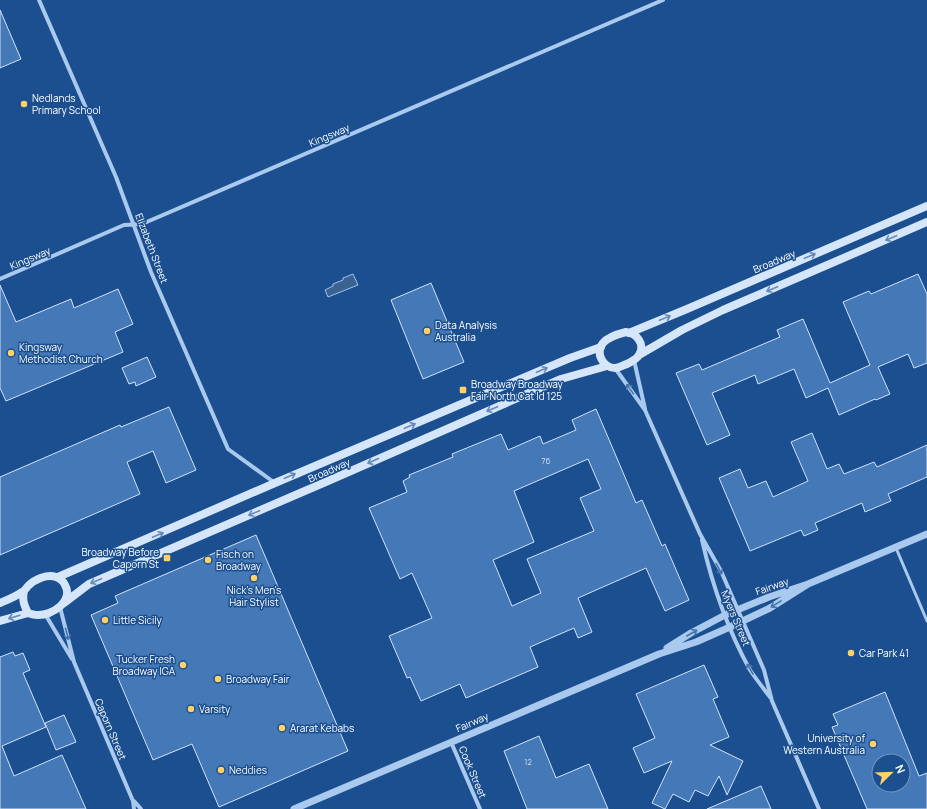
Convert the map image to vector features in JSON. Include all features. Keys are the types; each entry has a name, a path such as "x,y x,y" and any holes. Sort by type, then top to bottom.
{"main road":[{"name":"Broadway","path":"629,333 927,206"},
{"path":"637,358 641,351 640,343 634,335 629,333 621,334 607,340 601,347 600,354 602,360 611,367 637,358 682,330 723,310 927,222"},
{"name":"Broadway","path":"58,577 570,358 601,347"},
{"name":"Broadway","path":"62,605 89,584 561,379 611,367"},
{"path":"0,621 28,613 37,616 45,614 62,605 68,592 66,586 58,577 49,576 38,579 28,586 24,591 22,598 28,613"},
{"path":"0,603 24,591"}],"street":[{"name":"Elizabeth Street","path":"39,0 116,177 154,279 228,449 275,483"},
{"name":"Kingsway","path":"0,280 124,225 142,224 663,0"},
{"name":"Myers Street","path":"637,358 645,410"},
{"name":"Myers Street","path":"611,367 645,410 700,534 721,572 764,670 772,701 818,809"},
{"name":"Myers Street","path":"700,534 710,575 730,627 750,670 772,701"},
{"name":"Fairway","path":"659,654 691,633 725,615 769,597 808,584 927,534"},
{"name":"Fairway","path":"294,809 659,654 696,642 770,608 808,584"},
{"name":"Caporn Street","path":"62,605 74,662"},
{"name":"Caporn Street","path":"45,614 74,662 133,801 134,809"},
{"name":"Cook Street","path":"451,742 480,809"},
{"name":"Caporn Street","path":"133,801 141,809"}],"lane":[{"path":"896,548 927,621"}],"water":[{"path":"353,274 358,285 328,297 325,290 333,286 333,284 343,280 343,278"}],"building":[{"path":"0,10 21,59 0,68"},
{"path":"918,274 927,294 927,363 914,368 908,354 878,367 890,394 839,415 828,388 806,398 794,369 758,384 755,375 712,393 730,435 707,445 676,373 699,364 702,370 780,337 777,330 803,319 830,383 870,365 843,302 869,291 871,294"},
{"name":"Data Analysis Australia","path":"431,283 464,362 423,379 391,300"},
{"path":"0,285 16,322 71,299 74,308 118,289 133,324 115,332 123,352 6,401 0,388"},
{"path":"147,357 156,377 136,386 135,382 129,384 122,368"},
{"path":"169,407 196,470 166,483 153,451 127,462 140,494 0,555 0,477 120,425 121,427"},
{"path":"596,409 636,503 642,500 662,546 665,544 689,600 665,611 646,568 578,598 592,632 578,638 574,628 530,647 538,667 466,698 460,684 421,701 410,677 407,678 389,636 432,618 412,573 400,579 369,508 407,492 403,481 410,477 409,475 453,457 452,454 501,434 508,450 540,436 543,444 576,430 572,420","holes":["588,459 601,489 580,498 594,531 527,559 541,593 512,606 493,560 534,542 514,491"]},
{"path":"812,433 827,469 839,464 844,474 874,462 877,467 927,445 927,477 888,494 891,501 865,512 862,503 815,523 818,530 804,536 801,530 750,551 719,478 740,469 748,488 766,481 773,497 808,481 791,442"},
{"name":"Broadway Fair","path":"256,535 348,751 219,807 192,744 153,760 91,615 118,603 115,596"},
{"path":"13,652 15,656 23,653 30,670 23,673 46,727 2,746 14,776 62,755 86,809 0,809 0,657"},
{"path":"704,665 718,697 713,699 729,737 710,745 743,761 727,795 719,776 708,796 695,790 689,802 673,794 665,809 652,803 672,761 644,773 633,748 655,738 636,694"},
{"path":"885,692 910,753 871,753 871,793 911,793 911,756 919,776 927,773 927,809 867,809 832,727 838,725 833,714"},
{"path":"64,715 76,742 56,750 45,723"},
{"path":"539,736 556,778 589,764 608,809 527,809 504,751"},
{"path":"761,786 771,809 707,809"}],"place":[{"name":"Nedlands Primary School","path":"24,104"},
{"name":"Data Analysis Australia","path":"427,331"},
{"name":"Kingsway Methodist Church","path":"11,353"},
{"name":"Broadway Broadway Fair North Cat Id 125","path":"463,390"},
{"name":"Broadway Before Caporn St","path":"167,558"},
{"name":"Fisch on Broadway","path":"208,560"},
{"name":"Nick's Men's Hair Stylist","path":"254,578"},
{"name":"Little Sicily","path":"105,620"},
{"name":"Car Park 41","path":"851,653"},
{"name":"Tucker Fresh Broadway IGA","path":"183,665"},
{"name":"Broadway Fair","path":"218,679"},
{"name":"Varsity","path":"191,709"},
{"name":"Ararat Kebabs","path":"282,728"},
{"name":"University of Western Australia","path":"873,744"},
{"name":"Neddies","path":"221,770"}]}
